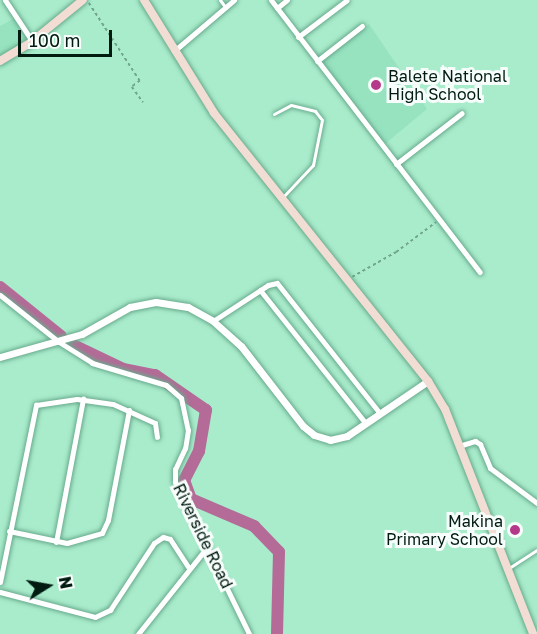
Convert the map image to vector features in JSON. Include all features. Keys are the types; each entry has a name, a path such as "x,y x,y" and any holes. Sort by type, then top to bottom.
{"main road":[{"path":"0,61 32,41 84,0"},
{"path":"144,0 214,112 428,381 462,445 533,634"}],"street":[{"path":"5,0 32,41"},
{"path":"174,51 234,0"},
{"path":"271,0 480,272"},
{"path":"277,8 287,0"},
{"path":"298,37 347,0"},
{"path":"316,61 362,26"},
{"path":"396,164 462,113"},
{"path":"213,321 260,290 277,283 379,412"},
{"path":"260,290 364,421"},
{"name":"Riverside Road","path":"0,295 60,342 100,366 166,385 180,399 188,430 174,476 249,634"},
{"path":"0,357 60,342 121,311 148,303 188,307 213,321 241,346 314,435 324,440 341,438 428,381"},
{"path":"56,542 83,399"},
{"path":"0,582 35,407 83,399 129,410 155,423 157,437"},
{"path":"9,531 56,542 93,538 105,527 129,410"},
{"path":"462,445 475,441 480,444 490,468 537,503"},
{"path":"0,592 95,617 110,610 154,543 163,537 170,539 188,567"},
{"path":"138,634 188,567 208,546"}],"lane":[{"path":"220,0 226,8"},
{"path":"274,114 291,105 315,111 322,120 313,165 282,199"},
{"path":"507,569 537,550"}],"path":[{"path":"84,0 140,81 132,87 143,102"},
{"path":"346,280 396,252 440,219"}],"shaded area":[{"path":"15,18 29,42 0,58 0,26"},
{"name":"Balete National High School","path":"369,24 427,109 385,144 322,61"}],"waterway":[{"path":"0,287 61,336"},
{"path":"73,345 123,369 155,375 206,410 199,451 184,480 191,499 254,526 279,552 277,634"}],"place":[{"name":"Balete National High School","path":"376,85"},
{"name":"Makina Primary School","path":"515,530"}]}
